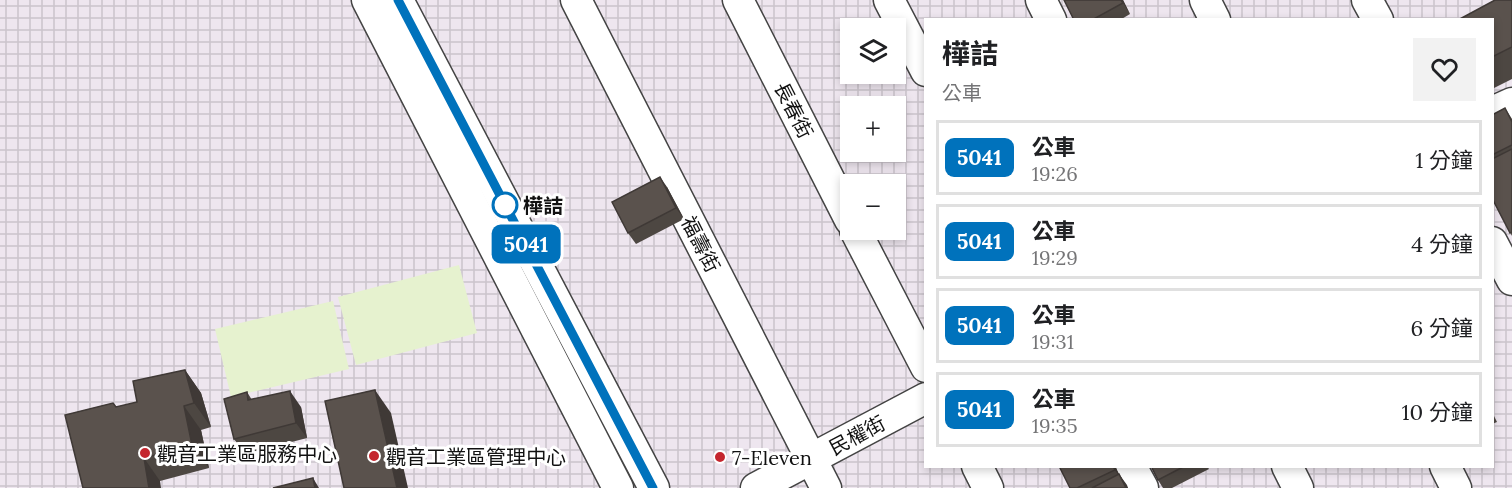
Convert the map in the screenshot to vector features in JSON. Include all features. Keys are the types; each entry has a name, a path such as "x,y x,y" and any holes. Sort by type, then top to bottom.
{"street":[{"path":"367,0 618,488"},
{"path":"398,0 654,488"},
{"name":"福壽街","path":"576,0 826,488"},
{"name":"長春街","path":"738,0 840,200"},
{"path":"889,0 924,67"},
{"path":"1041,0 1050,18"},
{"path":"1205,0 1214,18"},
{"path":"1367,0 1377,18"},
{"path":"1494,111 1512,103"},
{"path":"860,240 924,363"},
{"path":"1494,246 1512,280"},
{"name":"民權街","path":"756,488 924,399"},
{"path":"978,468 988,488"},
{"path":"1132,468 1143,488"},
{"path":"1288,468 1298,488"},
{"path":"1446,468 1456,488"}],"shaded area":[{"path":"0,0 1512,0 1512,488 0,488"}],"green space":[{"path":"459,265 477,333 356,365 338,297"},
{"path":"333,301 349,369 231,397 215,329"}],"building":[{"path":"1064,0 1121,0 1123,3 1096,18 1073,18"},
{"path":"1495,0 1512,0 1512,47 1494,56 1494,18 1462,18"},
{"path":"1505,108 1512,122 1512,145 1494,154 1494,114"},
{"path":"1512,149 1512,232 1510,233 1494,202 1494,158"},
{"path":"660,177 676,208 628,233 612,202"},
{"path":"185,370 194,403 184,406 192,445 144,458 149,488 83,488 65,415 113,403 116,407 137,402 133,381"},
{"path":"375,390 397,488 344,488 325,401"},
{"path":"290,391 296,423 234,439 224,399 247,392 248,400"},
{"path":"1060,468 1114,468 1115,470 1077,488 1070,488"},
{"path":"1152,468 1181,468 1158,480"},
{"path":"1119,474 1126,488 1092,488"},
{"path":"313,478 315,488 273,488"}],"bus line":[{"name":"5041","path":"398,0 653,488"}],"place":[{"name":"樺詰","path":"505,205"},
{"name":"觀音工業區服務中心","path":"145,453"},
{"name":"觀音工業區管理中心","path":"374,456"},
{"name":"7-Eleven","path":"720,457"}]}
